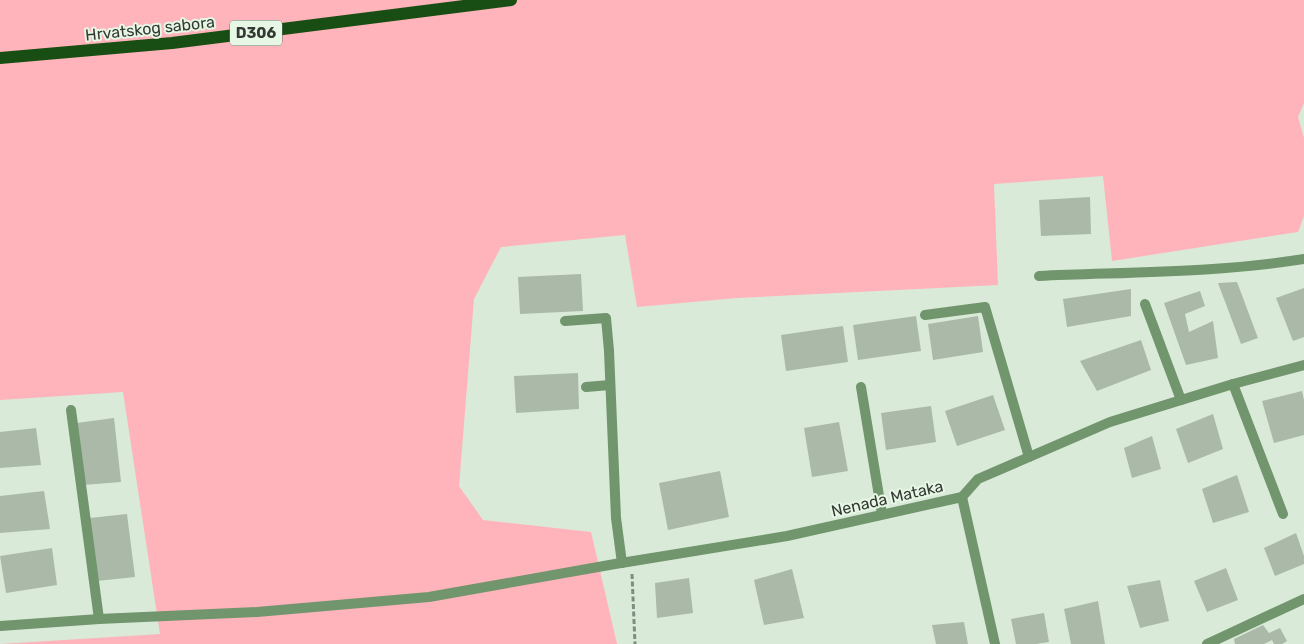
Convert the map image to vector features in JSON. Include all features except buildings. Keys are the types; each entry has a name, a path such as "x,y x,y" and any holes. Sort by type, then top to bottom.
{"main road":[{"name":"Hrvatskog sabora","path":"0,58 172,43 511,0"}],"street":[{"path":"1039,276 1275,264 1304,259"},
{"path":"1145,304 1181,400"},
{"path":"925,315 985,307 1029,457"},
{"path":"565,320 606,318 616,518 623,563"},
{"name":"Nenada Mataka","path":"0,626 99,619 256,612 429,597 787,536 962,497 978,479 1110,422 1304,364"},
{"path":"1234,384 1283,514"},
{"path":"586,387 610,385"},
{"path":"861,387 882,514"},
{"path":"70,410 99,619"},
{"path":"962,497 996,644"},
{"path":"1207,644 1304,599"}],"path":[{"path":"623,563 636,644"}],"shaded area":[{"path":"0,0 1304,0 1304,103 1298,117 1304,138 1304,216 1298,232 1112,261 1103,176 994,184 998,285 737,298 637,307 625,235 501,247 474,299 459,486 483,520 591,532 617,644 0,644 160,634 123,392 0,400"}]}
